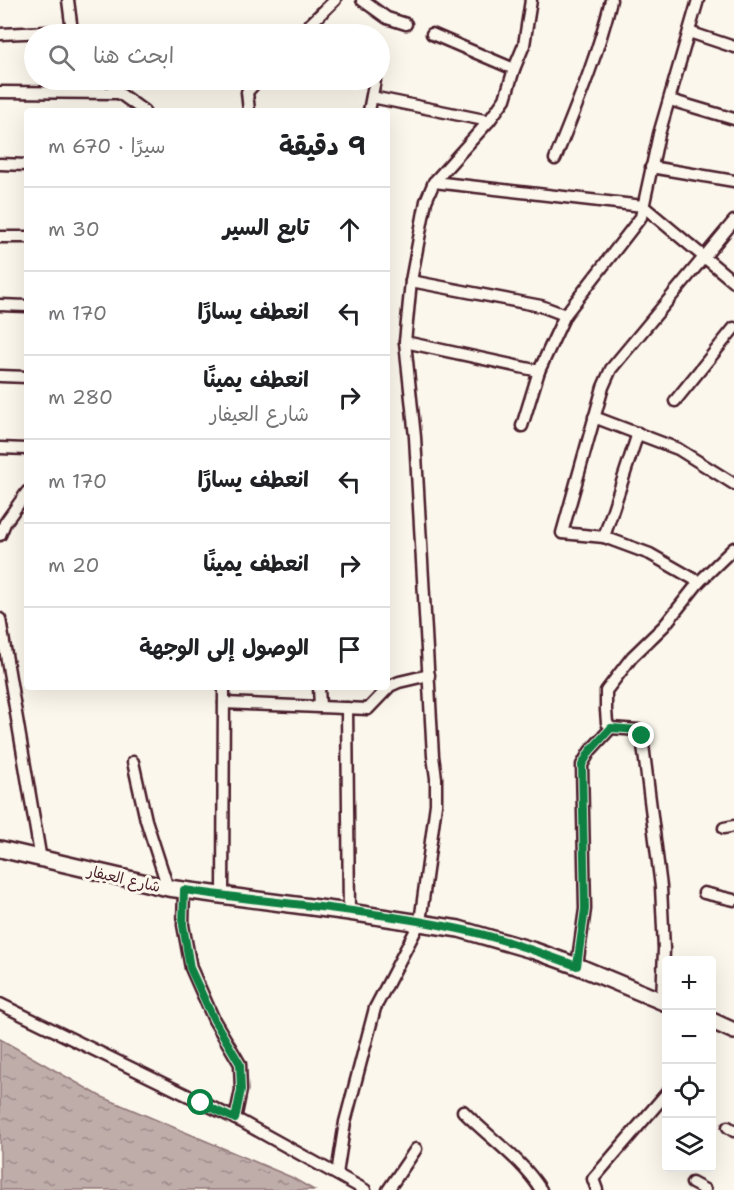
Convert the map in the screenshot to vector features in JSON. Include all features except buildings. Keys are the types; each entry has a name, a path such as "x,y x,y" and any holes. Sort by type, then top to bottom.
{"main road":[{"name":"شارع العيفار","path":"0,849 168,888 459,929 577,966 662,1001"},
{"path":"716,1023 734,1031"}],"street":[{"path":"68,0 72,24"},
{"path":"362,0 387,18 406,24"},
{"path":"337,1174 345,1122 375,1008 420,922 436,804 416,437 405,342 411,281 426,201 434,182 489,122 505,99 524,45 531,0"},
{"path":"555,159 604,32 611,0"},
{"path":"522,426 539,370 565,315 641,217 651,167 698,0"},
{"path":"310,24 333,1"},
{"path":"689,32 734,47"},
{"path":"0,34 24,34"},
{"path":"432,34 514,69"},
{"path":"117,90 140,108"},
{"path":"249,90 247,92 249,108"},
{"path":"370,108 373,90"},
{"path":"0,92 119,93"},
{"path":"372,97 489,122"},
{"path":"670,100 734,119"},
{"path":"0,165 24,165"},
{"path":"651,167 734,181"},
{"path":"434,182 643,206 734,282"},
{"path":"699,582 650,554 604,537 562,533 594,417 611,369 734,221"},
{"path":"0,237 24,237"},
{"path":"411,281 541,306 565,315"},
{"path":"0,305 24,306"},
{"path":"675,401 734,328"},
{"path":"405,342 539,370"},
{"path":"0,376 24,377"},
{"path":"594,417 678,449 734,484"},
{"path":"604,537 638,433"},
{"path":"0,448 24,449"},
{"path":"0,535 4,523 24,496"},
{"path":"664,956 661,887 642,736 638,730 611,728 607,723 606,691 632,657 664,626 699,582 734,548"},
{"path":"0,619 41,860"},
{"path":"390,686 429,675"},
{"path":"223,896 224,690"},
{"path":"319,690 320,707"},
{"path":"224,703 368,710 386,690"},
{"path":"347,708 348,912"},
{"path":"577,966 585,909 582,765 590,751 611,728"},
{"path":"134,762 146,820 168,888"},
{"path":"184,890 183,925 190,968 214,1020 240,1064 241,1090 235,1119"},
{"path":"704,893 734,900"},
{"path":"0,1004 235,1119 365,1190"},
{"path":"597,1190 593,1179 662,1099"},
{"path":"463,1111 482,1131 517,1158 541,1190"},
{"path":"388,1190 416,1149"},
{"path":"692,1183 705,1190"}],"water":[{"path":"0,1039 100,1096 291,1177 314,1190 0,1190"}],"route":[{"path":"201,1103 235,1119 241,1090 240,1064 214,1020 190,968 183,925 184,890 459,929 577,966 585,909 582,765 590,751 611,728 638,730 642,736"}]}
